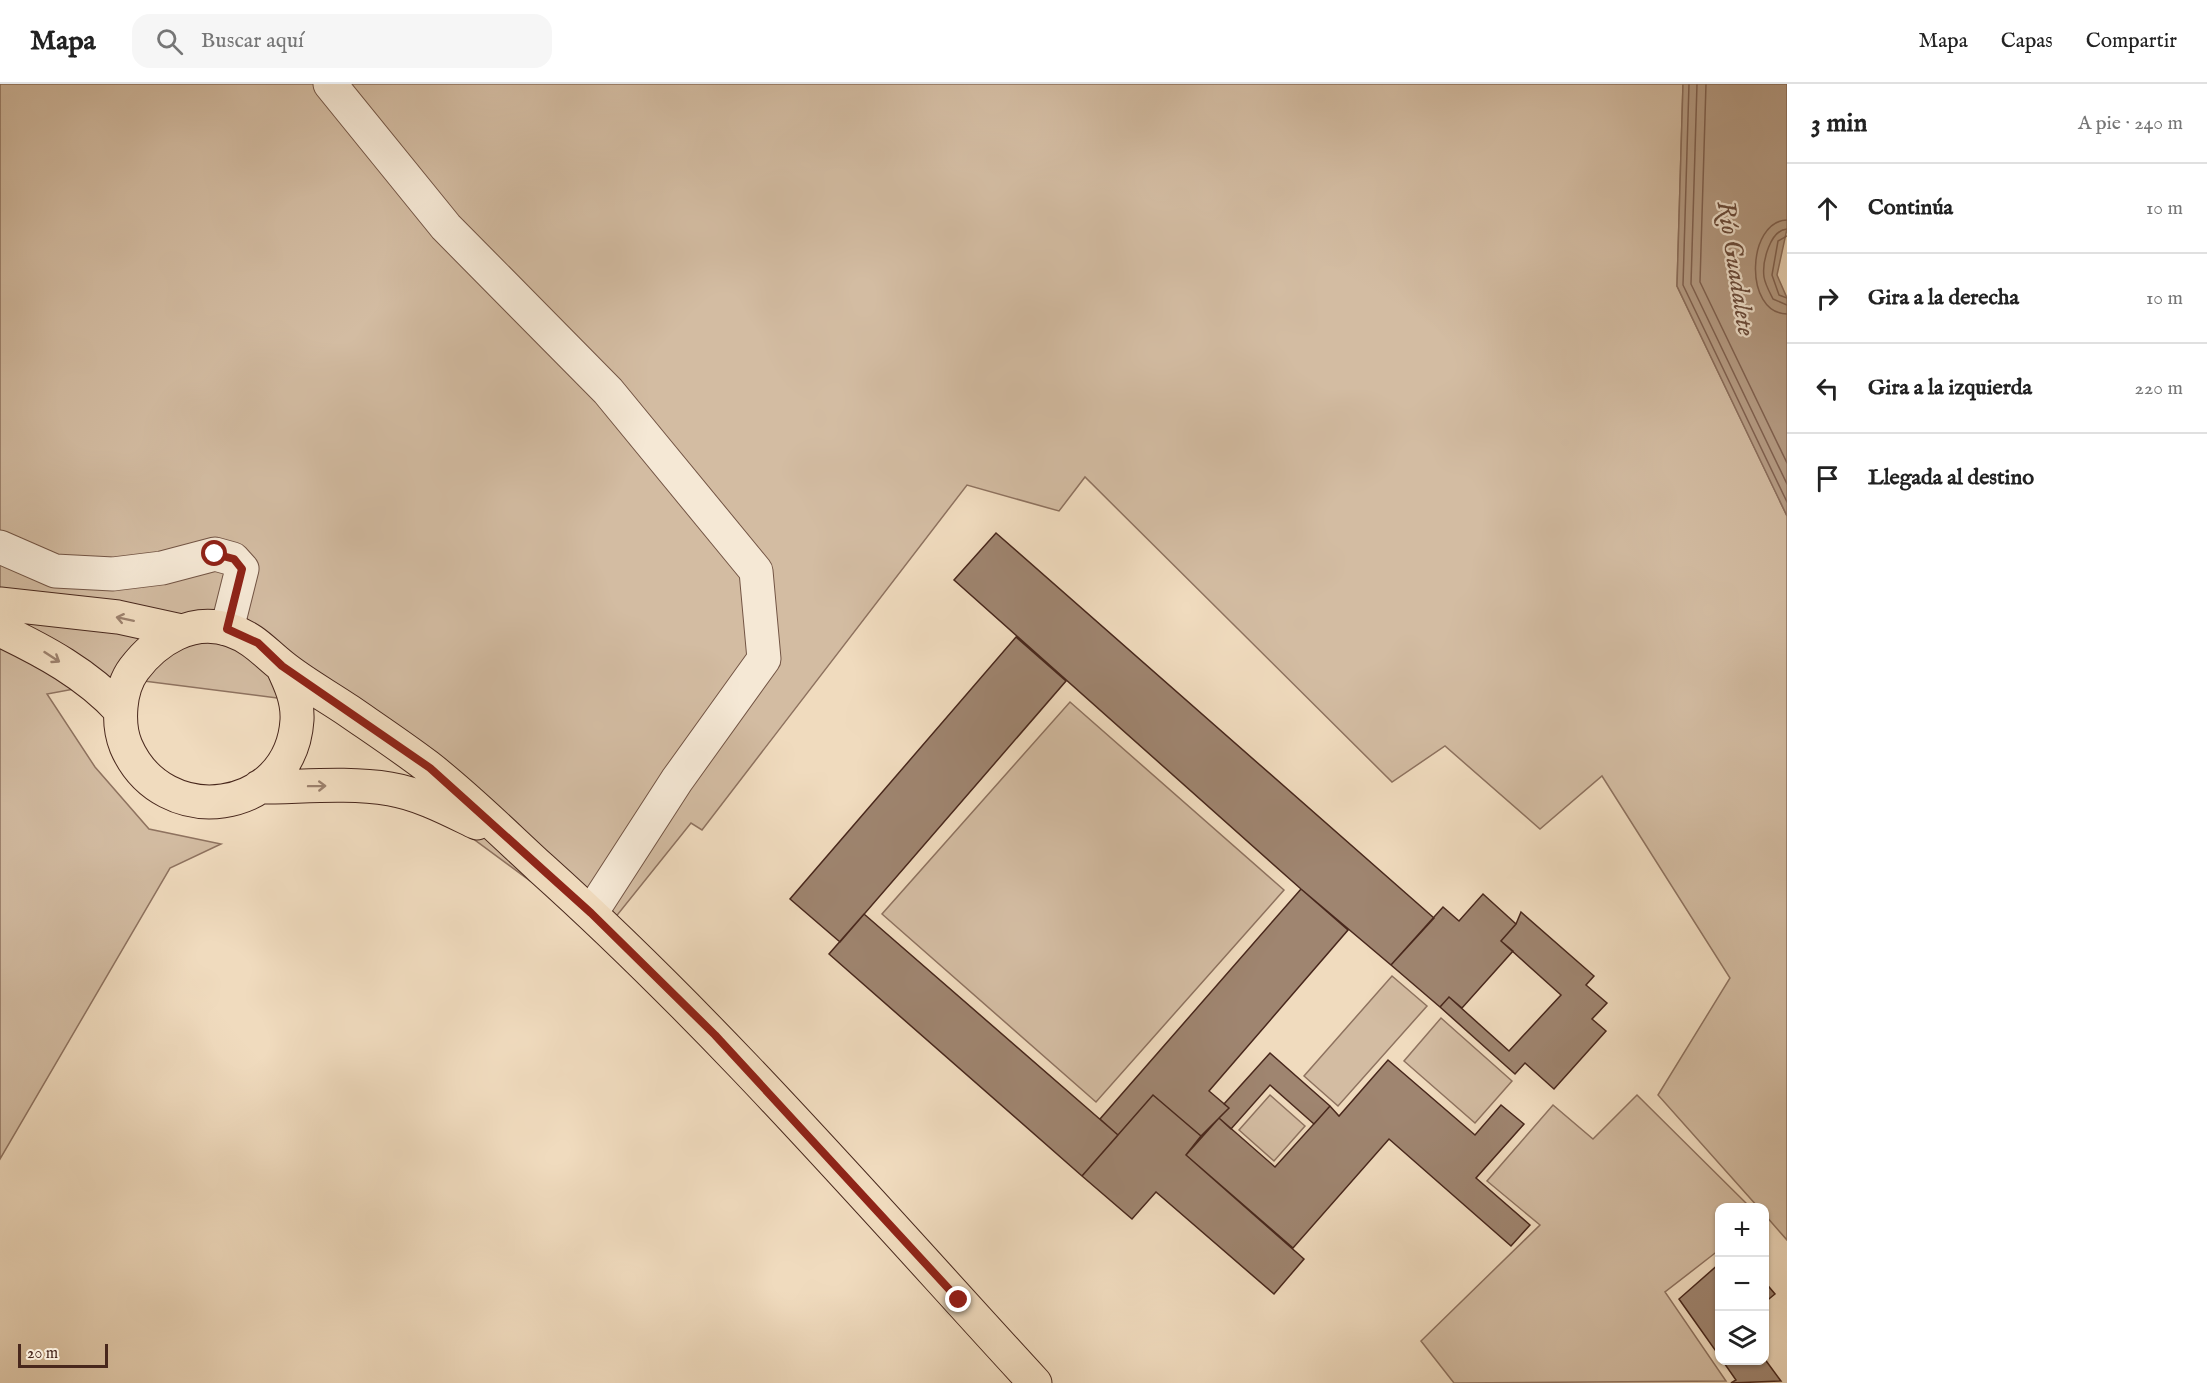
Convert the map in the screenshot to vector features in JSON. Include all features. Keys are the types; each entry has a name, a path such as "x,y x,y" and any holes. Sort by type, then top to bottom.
{"main road":[{"path":"0,604 118,617 182,631"},
{"path":"282,666 293,691 297,718 292,745 279,769 259,788 229,801 196,803 165,792 140,772 124,743 120,710 129,676 151,648 182,631 205,627 227,629 258,643 282,666 430,768 591,913 715,1035 1035,1383"},
{"path":"0,630 49,654 104,693 120,710"},
{"path":"259,788 339,786 391,789 430,802 504,834"}],"lane":[{"path":"330,84 446,227 608,392 756,571 764,658 677,780 591,913"},
{"path":"0,547 55,571 113,574 162,568 215,554 234,559 242,569 227,629"}],"shaded area":[{"path":"0,84 1683,84 1677,286 1787,516 1787,1240 1769,1220 1769,1203 1754,1203 1658,1095 1730,978 1602,776 1540,829 1445,746 1392,782 1085,477 1059,511 967,485 702,830 691,823 602,934 445,818 363,709 128,679 47,694 95,767 149,829 221,844 170,868 0,1159"},
{"path":"1070,702 1284,890 1096,1102 882,914"},
{"path":"1392,976 1427,1006 1338,1106 1304,1076"},
{"path":"1441,1018 1512,1081 1475,1123 1404,1061"},
{"path":"1270,1095 1305,1126 1274,1161 1239,1130"},
{"path":"1637,1095 1746,1203 1715,1203 1715,1253 1665,1292 1726,1381 1454,1383 1421,1341 1540,1225 1487,1181 1553,1105 1593,1139"}],"water":[{"name":"Río Guadalete","path":"1683,84 1787,84 1787,229 1777,275 1787,298 1787,516 1677,286"}],"building":[{"path":"996,533 1434,918 1391,965 1301,889 954,580"},
{"path":"1016,637 1066,681 840,942 790,899"},
{"path":"1301,889 1348,930 1209,1091 1229,1108 1201,1136 1153,1095 1118,1135 1100,1119"},
{"path":"1483,894 1516,924 1501,941 1513,951 1462,1008 1449,997 1440,1007 1391,965 1443,907 1459,921"},
{"path":"1521,912 1594,976 1586,985 1607,1003 1592,1019 1606,1031 1554,1089 1525,1063 1515,1074 1440,1007 1449,997 1509,1051 1561,995 1501,941 1516,924"},
{"path":"864,914 1118,1135 1082,1176 829,954"},
{"path":"1270,1053 1330,1106 1314,1124 1270,1085 1231,1129 1219,1118 1229,1108 1224,1104"},
{"path":"1388,1060 1475,1135 1501,1105 1524,1124 1476,1178 1530,1225 1511,1246 1389,1139 1293,1248 1186,1155 1219,1118 1275,1167 1330,1106 1339,1116"},
{"path":"1153,1095 1201,1136 1186,1155 1304,1259 1274,1294 1156,1192 1132,1219 1082,1176"},
{"path":"1715,1267 1715,1350 1679,1299"},
{"path":"1769,1287 1775,1294 1769,1299"},
{"path":"1726,1365 1769,1365 1781,1381 1731,1383 1736,1380"}],"route":[{"path":"215,554 234,559 242,569 227,629 258,643 282,666 430,768 591,913 715,1035 959,1300"}]}
